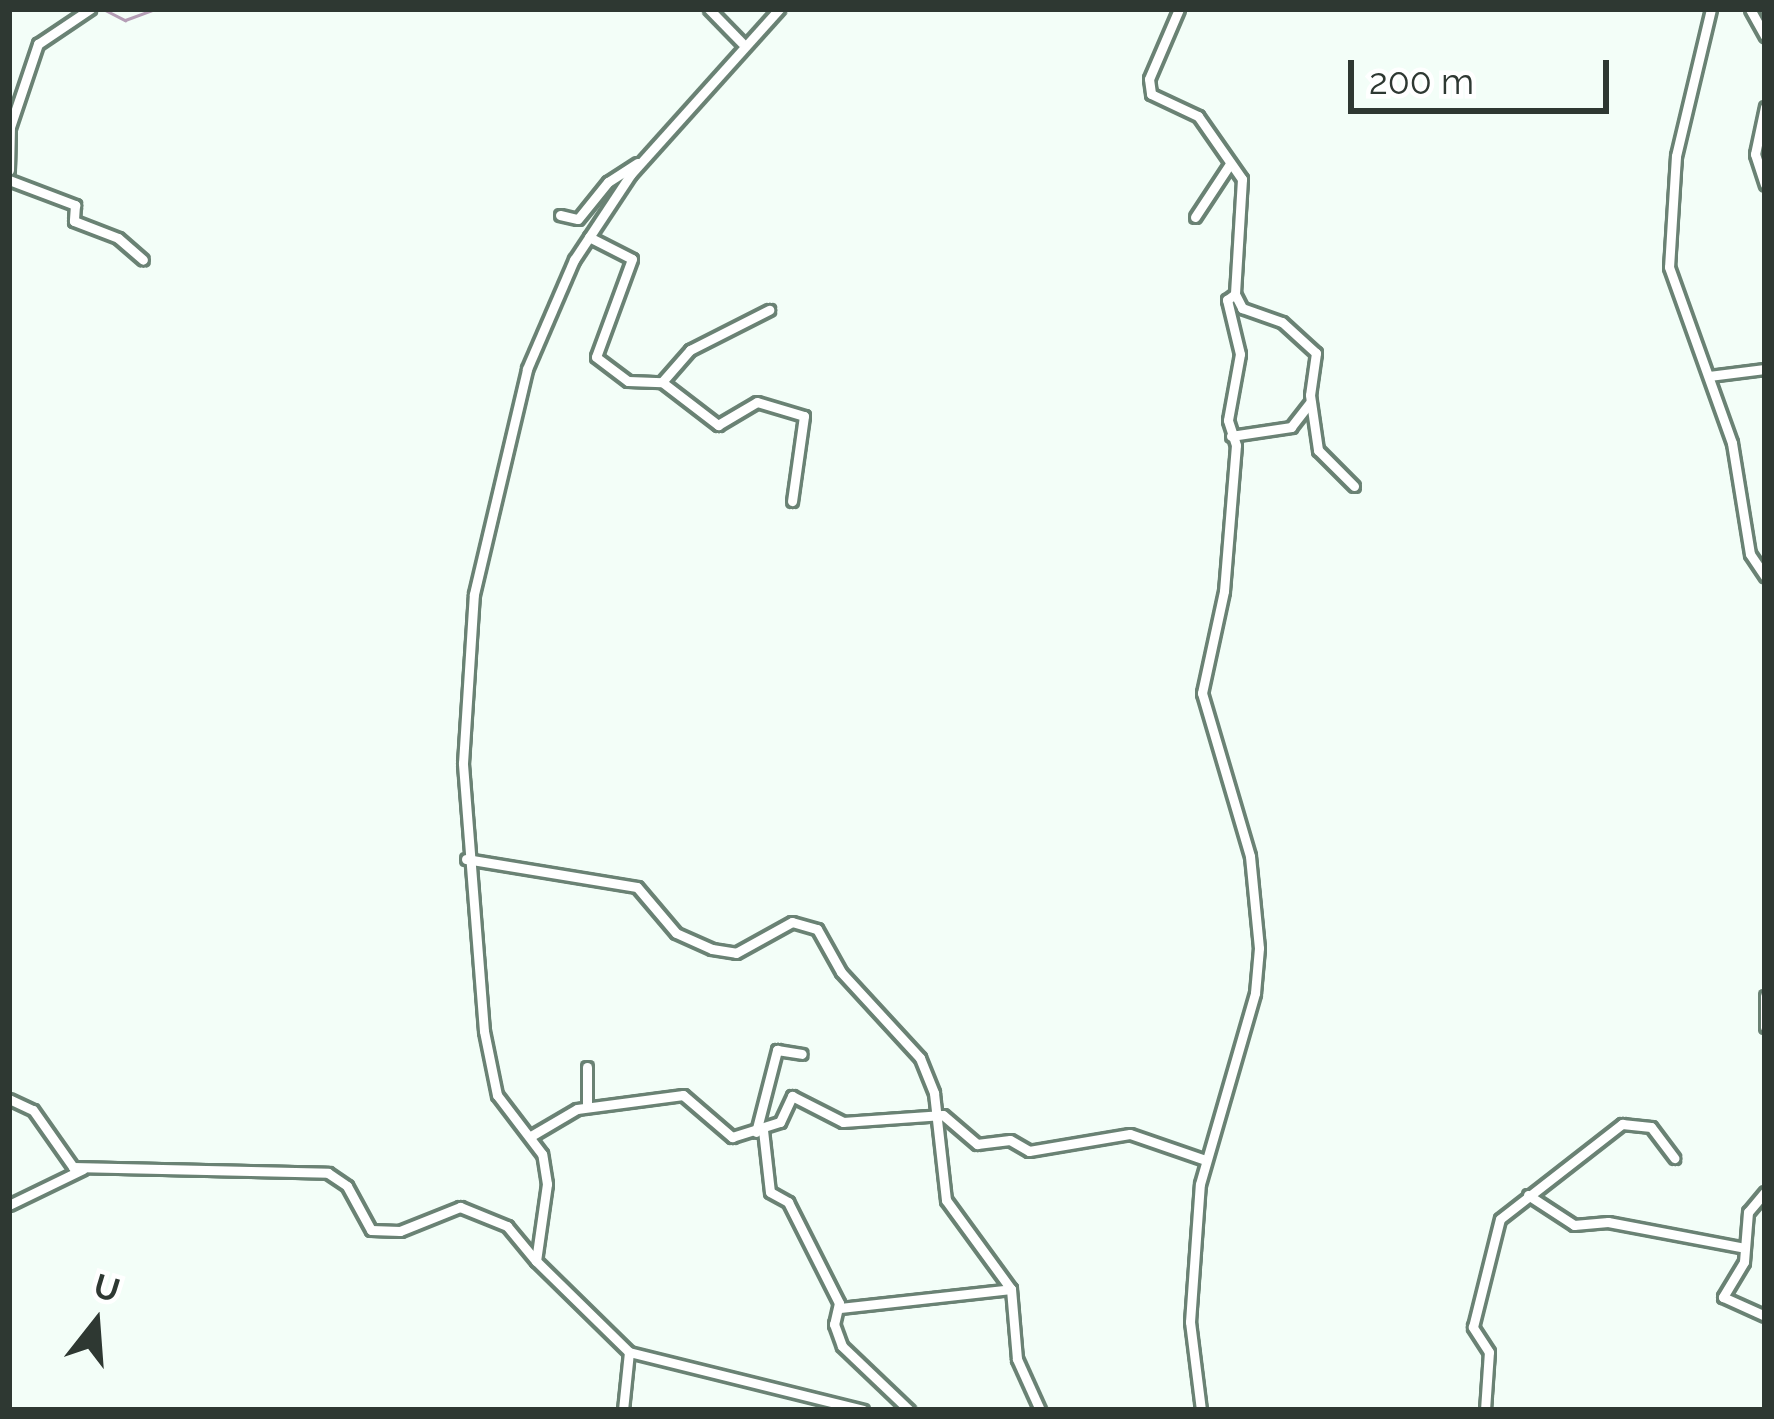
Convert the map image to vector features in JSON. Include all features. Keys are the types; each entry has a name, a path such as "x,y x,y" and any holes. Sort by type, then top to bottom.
{"street":[{"path":"9,170 10,127 38,44 90,9"},
{"path":"709,9 742,43"},
{"path":"536,1261 547,1184 531,1136 497,1094 466,860 463,743 479,563 527,369 589,237 642,161 742,43 779,9"},
{"path":"1178,9 1150,94 1198,116 1243,179 1246,206 1235,294 1246,311 1282,322 1314,350 1310,404 1318,450 1354,486"},
{"path":"1712,9 1666,232 1674,286 1732,443 1750,554 1765,576"},
{"path":"1750,9 1765,36"},
{"path":"1765,107 1756,154 1765,184"},
{"path":"560,215 578,220 608,182 642,161"},
{"path":"1195,217 1230,164"},
{"path":"9,180 76,206 74,221 118,238 143,260"},
{"path":"589,237 632,260 596,357 628,381 662,382 718,425 758,402 804,416 792,500"},
{"path":"1201,1410 1190,1322 1204,1160 1258,966 1250,856 1202,693 1224,592 1240,354 1226,300 1235,294"},
{"path":"662,382 689,350 769,310"},
{"path":"1709,376 1765,369"},
{"path":"1231,436 1291,427 1310,404"},
{"path":"466,860 638,887 676,933 712,950 736,953 792,922 817,929 841,972 920,1058 935,1117 946,1200 1011,1289 1016,1359 1040,1410"},
{"path":"1765,996 1765,1027"},
{"path":"802,1054 777,1050 760,1131 772,1196 788,1202 840,1308 834,1324 842,1346 909,1410"},
{"path":"587,1067 587,1108"},
{"path":"531,1136 587,1108 683,1095 728,1136 781,1123 792,1096 843,1122 948,1117 976,1144 1010,1140 1029,1151 1130,1134 1204,1160"},
{"path":"10,1100 33,1110 60,1158 83,1169 328,1173 346,1186 371,1230 400,1232 460,1207 507,1226 629,1352 863,1410"},
{"path":"1485,1410 1489,1352 1473,1327 1496,1227 1528,1195 1622,1124 1651,1127 1674,1158"},
{"path":"9,1205 83,1169"},
{"path":"1765,1192 1748,1212 1745,1247 1724,1297 1765,1316"},
{"path":"1528,1195 1574,1225 1605,1222 1745,1247"},
{"path":"840,1308 1011,1289"},
{"path":"623,1410 629,1352"}],"waterway":[{"path":"103,9 125,20 156,9"}]}
